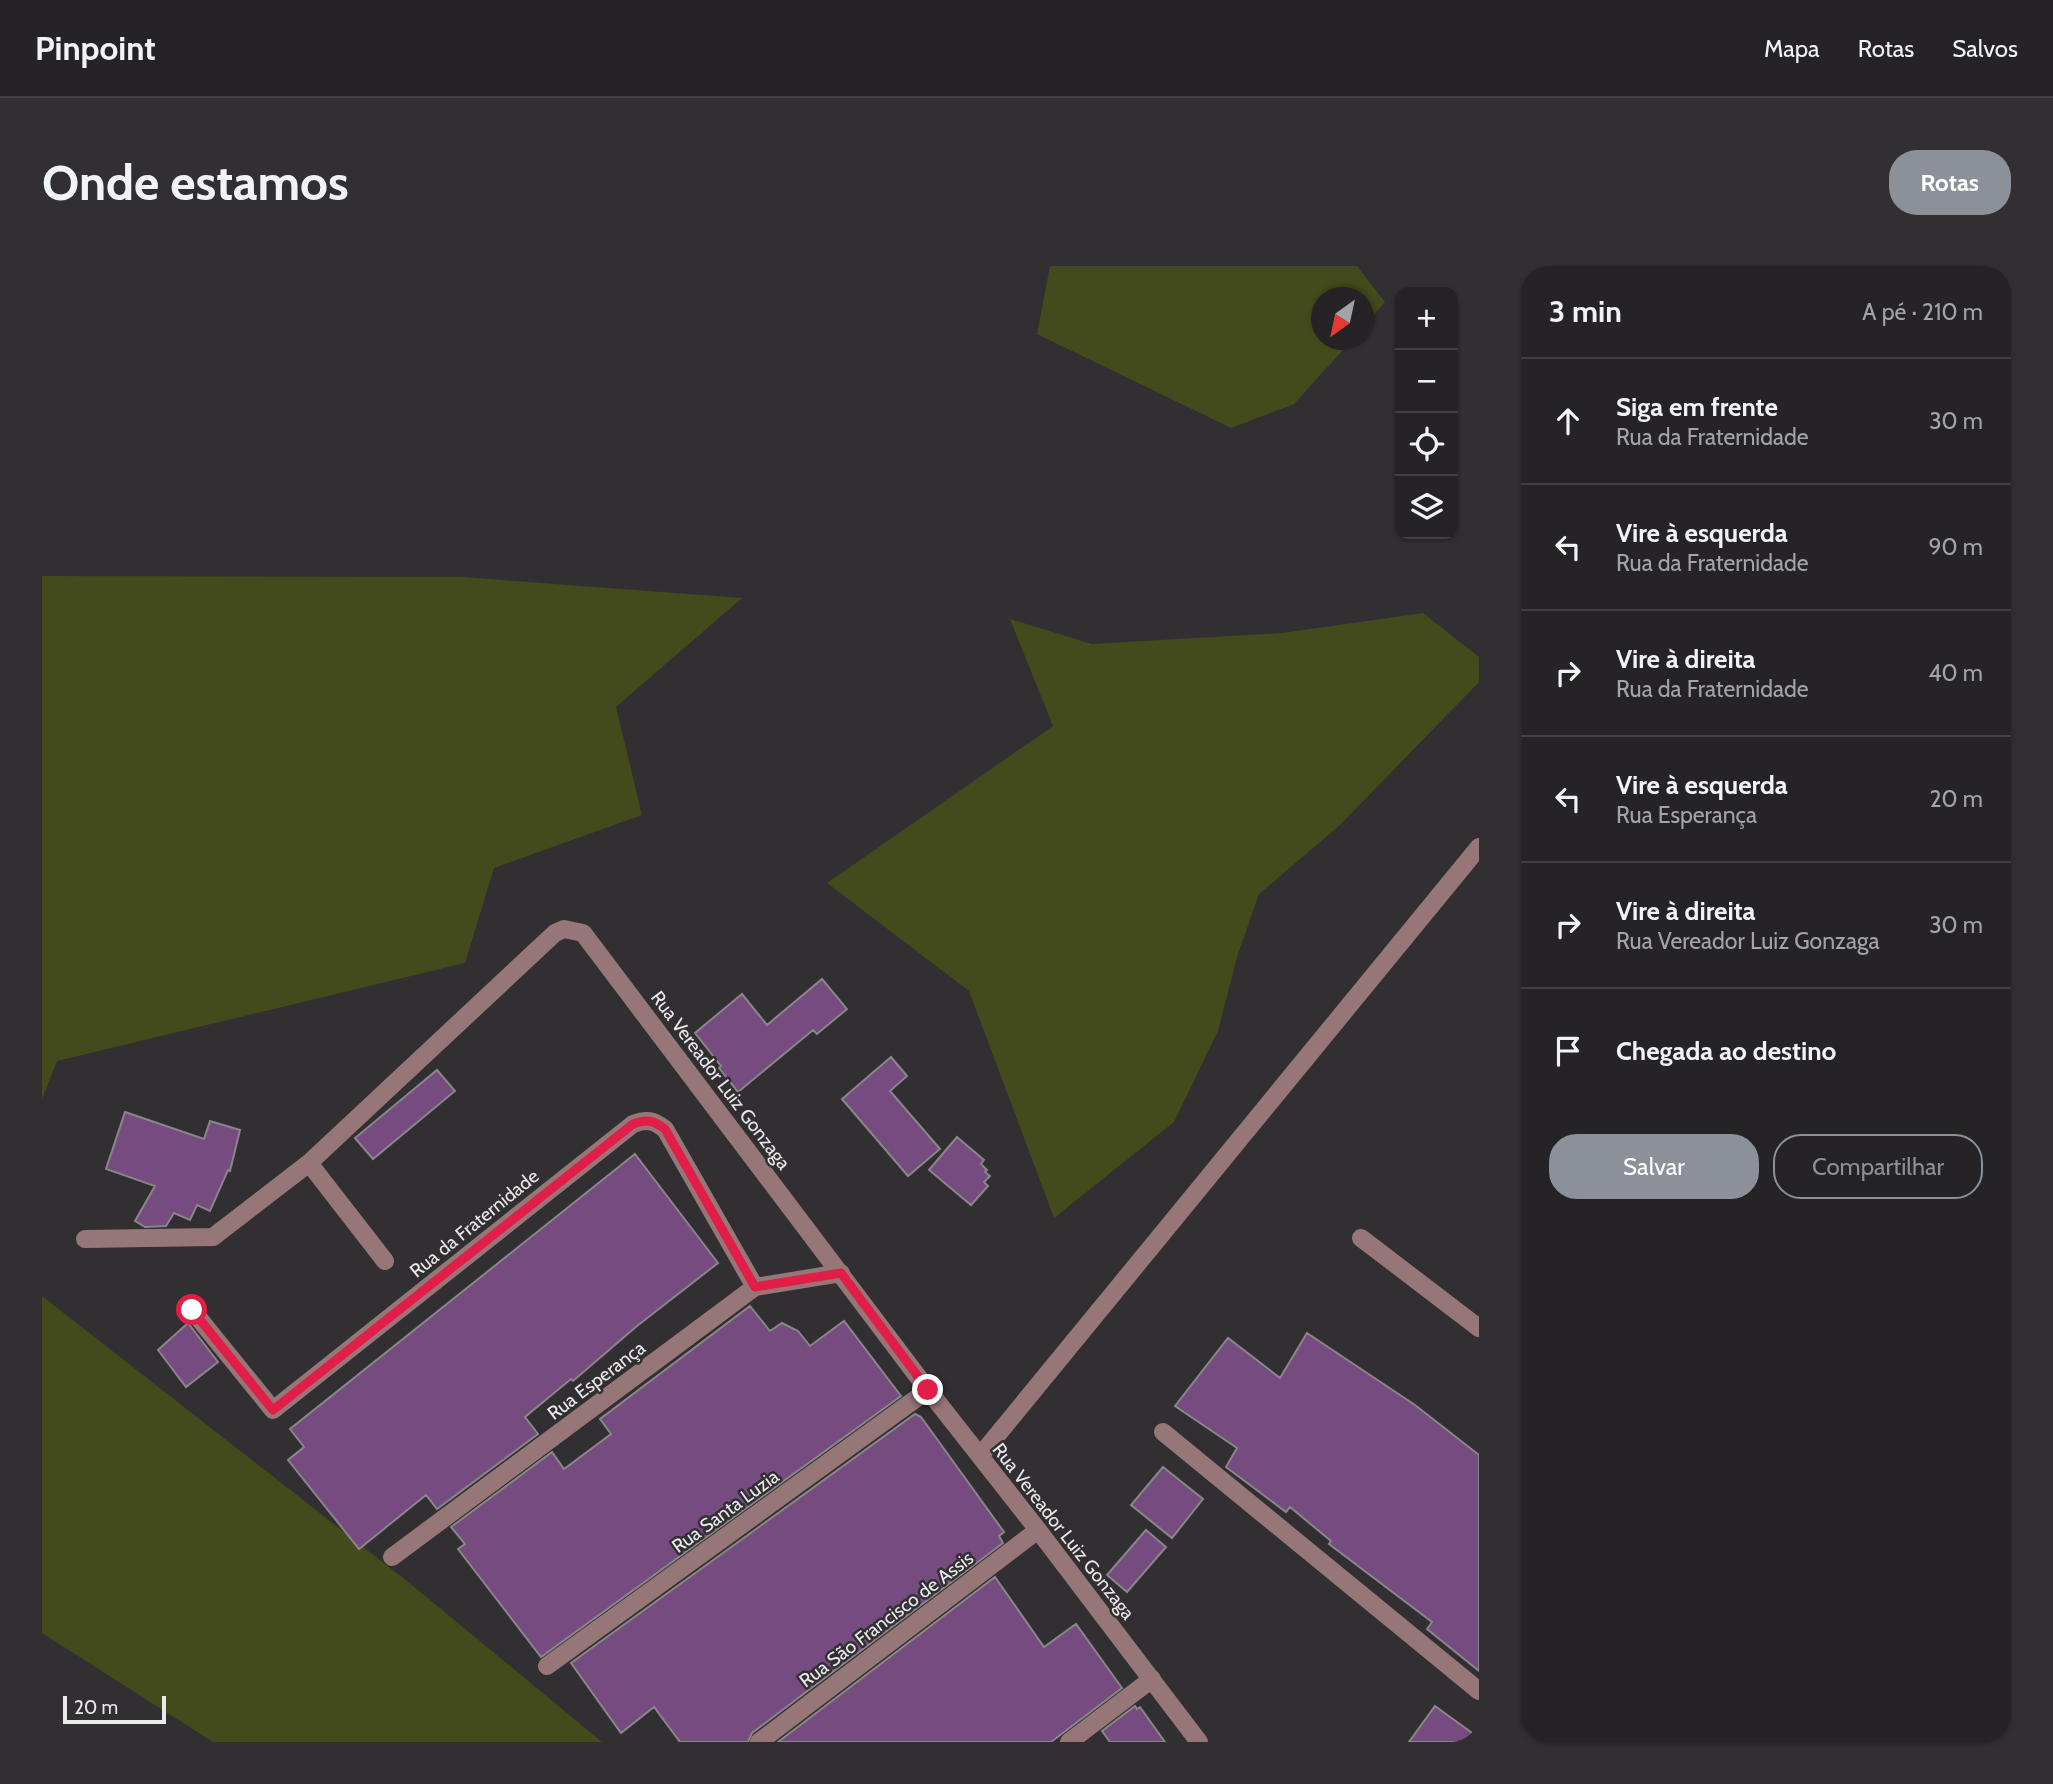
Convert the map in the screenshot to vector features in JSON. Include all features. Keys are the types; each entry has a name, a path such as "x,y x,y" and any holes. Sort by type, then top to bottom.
{"street":[{"path":"980,1456 1479,847"},
{"name":"Rua Vereador Luiz Gonzaga","path":"85,1239 213,1237 309,1163 555,933 564,929 583,933 928,1390 1199,1742"},
{"name":"Rua da Fraternidade","path":"192,1310 273,1410 633,1124 646,1120 665,1129 755,1287"},
{"path":"309,1163 385,1262"},
{"path":"1361,1238 1479,1328"},
{"name":"Rua Esperança","path":"391,1558 755,1287 841,1273"},
{"name":"Rua Santa Luzia","path":"547,1666 928,1390"},
{"path":"1163,1432 1479,1691"},
{"name":"Rua São Francisco de Assis","path":"759,1742 1038,1530"},
{"path":"1069,1742 1152,1679"}],"green space":[{"path":"1050,266 1357,266 1373,287 1311,287 1311,350 1343,350 1294,404 1231,428 1037,334"},
{"path":"1374,288 1385,302 1374,315"},
{"path":"42,576 463,577 742,598 616,707 642,815 494,868 465,963 57,1061 42,1099"},
{"path":"1423,613 1479,657 1479,682 1340,825 1259,894 1237,957 1218,1031 1174,1122 1054,1218 969,991 827,883 1053,726 1010,619 1092,644 1282,633"},
{"path":"42,1296 412,1585 602,1742 213,1742 42,1633"}],"building":[{"path":"822,979 847,1009 817,1034 813,1030 738,1092 695,1033 742,994 767,1025"},
{"path":"891,1057 907,1076 890,1091 940,1149 908,1176 842,1099"},
{"path":"437,1070 455,1091 373,1159 355,1138"},
{"path":"125,1112 204,1139 210,1121 240,1130 230,1171 228,1170 210,1211 197,1205 190,1220 174,1213 166,1226 145,1227 135,1221 155,1186 106,1169"},
{"path":"957,1137 984,1160 981,1164 990,1176 984,1182 988,1186 971,1205 929,1170"},
{"path":"635,1154 718,1263 525,1417 538,1434 437,1509 426,1495 359,1549 288,1460 304,1447 290,1429"},
{"path":"750,1306 770,1331 782,1323 798,1331 810,1346 844,1321 901,1396 541,1657 458,1549 465,1544 451,1527 552,1452 564,1469 611,1434 600,1419"},
{"path":"188,1323 218,1362 186,1387 158,1350"},
{"path":"1307,1333 1415,1405 1479,1455 1479,1671 1427,1629 1432,1622 1329,1544 1331,1541 1290,1507 1286,1512 1226,1467 1237,1448 1175,1406 1228,1338 1280,1378"},
{"path":"915,1414 921,1417 1004,1532 999,1536 1003,1543 752,1733 748,1742 680,1742 654,1707 621,1733 571,1663"},
{"path":"1163,1467 1203,1499 1172,1538 1131,1505"},
{"path":"1146,1530 1166,1547 1127,1592 1107,1575"},
{"path":"995,1577 1044,1647 1076,1624 1122,1688 1051,1742 778,1742"},
{"path":"1135,1706 1137,1709 1140,1707 1165,1742 1110,1742 1102,1731"},
{"path":"1435,1706 1479,1738 1479,1742 1409,1742"}],"route":[{"path":"192,1310 273,1410 633,1124 646,1120 665,1129 755,1287 841,1273 928,1390"}]}
